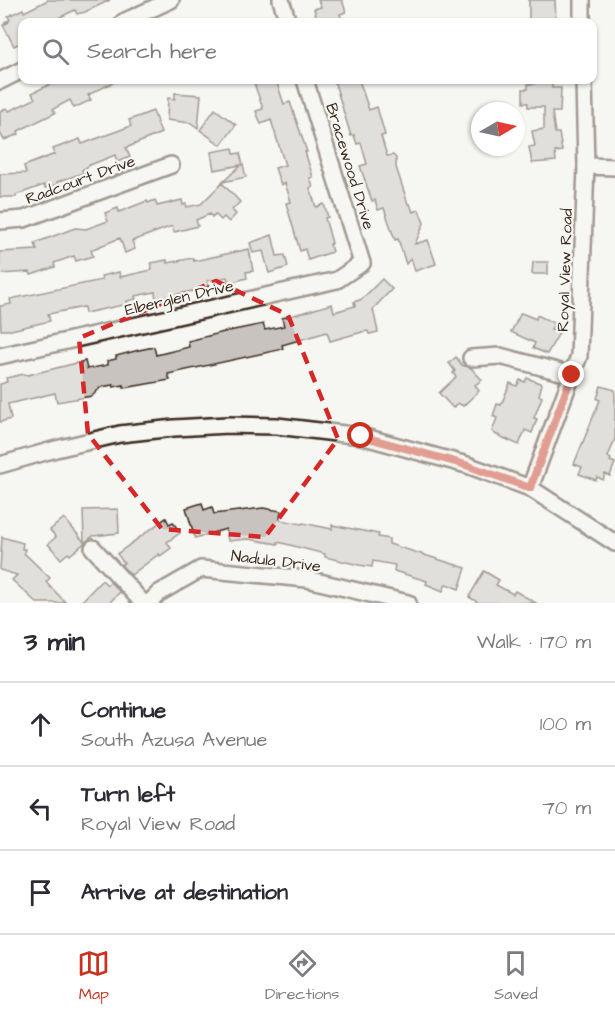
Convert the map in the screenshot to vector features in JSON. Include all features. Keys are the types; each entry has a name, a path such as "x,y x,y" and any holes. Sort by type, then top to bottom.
{"street":[{"path":"132,18 171,0"},
{"path":"281,0 287,18"},
{"path":"582,0 582,18"},
{"path":"0,81 18,72"},
{"name":"Bracewood Drive","path":"306,84 362,263"},
{"name":"Royal View Road","path":"530,488 579,356 586,166 584,84"},
{"name":"Radcourt Drive","path":"0,221 24,219 171,165"},
{"path":"586,166 615,167"},
{"name":"Elberglen Drive","path":"0,356 337,280 362,263"},
{"path":"471,358 500,356 572,375"},
{"path":"0,465 120,434 174,428 228,425 277,426 361,436 466,465 530,488 615,543"},
{"path":"93,548 143,603"},
{"name":"Nadula Drive","path":"149,603 159,593 201,569 307,579 408,603"}],"highlighted area":[{"path":"216,281 288,315 338,439 265,537 162,529 88,434 79,338"}],"building":[{"path":"48,0 110,0 85,12 77,14 75,10 58,18 18,18 18,44 14,46 3,25 9,22 4,22 10,20 8,16 23,9 24,12"},
{"path":"318,0 342,0 346,12 340,14 341,18 317,18 314,9 321,7"},
{"path":"529,0 555,0 556,18 529,18"},
{"path":"51,84 110,84 88,95 91,100 74,108 70,100 53,109 55,113 4,140 0,133 0,111 7,108 9,111 35,99 32,93"},
{"path":"254,84 277,84 284,104 290,102 307,152 305,152 313,177 310,178 313,187 310,188 316,207 324,204 328,217 325,218 332,243 330,244 332,252 308,260 305,249 300,251 286,203 291,202 285,183 281,185 275,168 285,165 271,120 261,124 256,111 263,109"},
{"path":"335,84 360,84 369,110 377,107 385,135 381,136 387,156 393,155 396,158 396,167 408,204 413,212 419,210 424,223 415,244 428,240 436,264 415,271 411,258 406,264 384,208 378,210 375,200 372,201 360,166 367,164 361,143 357,144 354,135 351,136"},
{"path":"528,84 552,84 552,88 561,88 560,112 552,112 555,133 559,133 562,151 555,152 556,161 532,163 529,147 535,146 532,131 544,129 544,107 528,107 528,103 523,102 523,89 528,89"},
{"path":"175,93 201,95 198,128 191,123 167,120 168,98 175,99"},
{"path":"215,109 236,125 221,145 200,130"},
{"path":"153,111 161,133 126,148 130,157 117,162 115,155 90,165 82,170 83,173 57,182 58,184 45,188 44,185 16,195 16,197 0,197 0,174 26,173 24,166 55,154 53,149 80,139 82,144 131,126 129,120"},
{"path":"233,148 234,154 240,153 246,177 223,182 241,165 214,170 211,152"},
{"path":"222,183 240,202 232,210 236,214 229,222 224,217 221,220 215,214 212,217 210,214 196,220 198,226 174,232 172,226 132,241 135,249 125,253 120,238 91,250 93,256 76,261 74,256 54,263 55,267 31,275 30,272 0,274 0,252 37,250 35,243 75,228 86,229 108,221 105,213 118,208 119,212 147,201 148,203 155,200 157,206 182,200 183,205 186,204 187,207 201,204"},
{"path":"272,235 277,256 285,255 288,267 269,273 263,251 253,253 250,243"},
{"path":"249,249 253,271 246,272 247,278 229,283 227,277 207,281 209,287 156,299 155,292 135,296 136,299 127,301 128,304 85,313 84,307 48,314 50,321 11,330 1,330 0,306 11,304 10,299 102,280 101,276 119,272 120,277 152,270 151,263 167,260 167,263 193,258 194,261"},
{"path":"533,262 548,262 548,274 532,274"},
{"path":"382,279 392,289 373,309 378,332 369,334 368,331 362,332 330,341 327,332 282,345 283,349 168,374 170,380 124,388 124,385 101,387 92,396 57,402 55,393 8,404 11,419 0,422 0,384 7,382 6,378 85,361 87,369 108,365 107,361 116,359 116,356 139,350 154,347 156,355 189,347 188,341 224,332 263,324 265,330 284,326 282,318 332,304 334,312 355,306 354,302 362,299"},
{"path":"521,313 536,319 537,315 554,323 551,330 559,333 547,354 533,348 535,343 511,332"},
{"path":"456,357 462,365 471,368 482,380 475,385 479,391 463,406 458,403 453,408 439,393 456,377 449,363"},
{"path":"527,378 542,384 539,395 542,397 534,418 537,419 532,433 525,430 519,445 492,431 497,418 493,416 497,404 501,405 510,383 517,386 520,380 525,382"},
{"path":"601,386 615,390 615,439 608,457 615,463 610,476 605,474 603,480 597,477 596,480 579,474 582,467 574,464 600,400 597,399"},
{"path":"202,503 204,510 212,507 214,514 263,508 281,511 280,520 332,529 332,525 379,534 378,537 389,539 389,544 466,568 459,589 446,584 443,591 426,584 427,581 394,571 395,565 373,561 372,567 359,565 278,542 278,544 248,539 228,541 226,529 195,538 186,508"},
{"path":"118,509 119,533 93,536 70,555 68,553 61,559 48,544 56,537 50,530 64,518 84,542 83,510"},
{"path":"166,518 169,524 173,522 180,533 167,542 171,548 131,575 121,565 124,563 117,554"},
{"path":"2,537 23,543 24,553 50,578 46,582 66,603 37,603 12,580 17,575 0,570"},
{"path":"484,571 499,580 496,585 513,594 515,591 536,603 479,603 469,597"},
{"path":"102,580 107,585 110,582 120,592 109,603 80,603"}],"route":[{"path":"361,436 466,465 530,488 572,375"}]}
